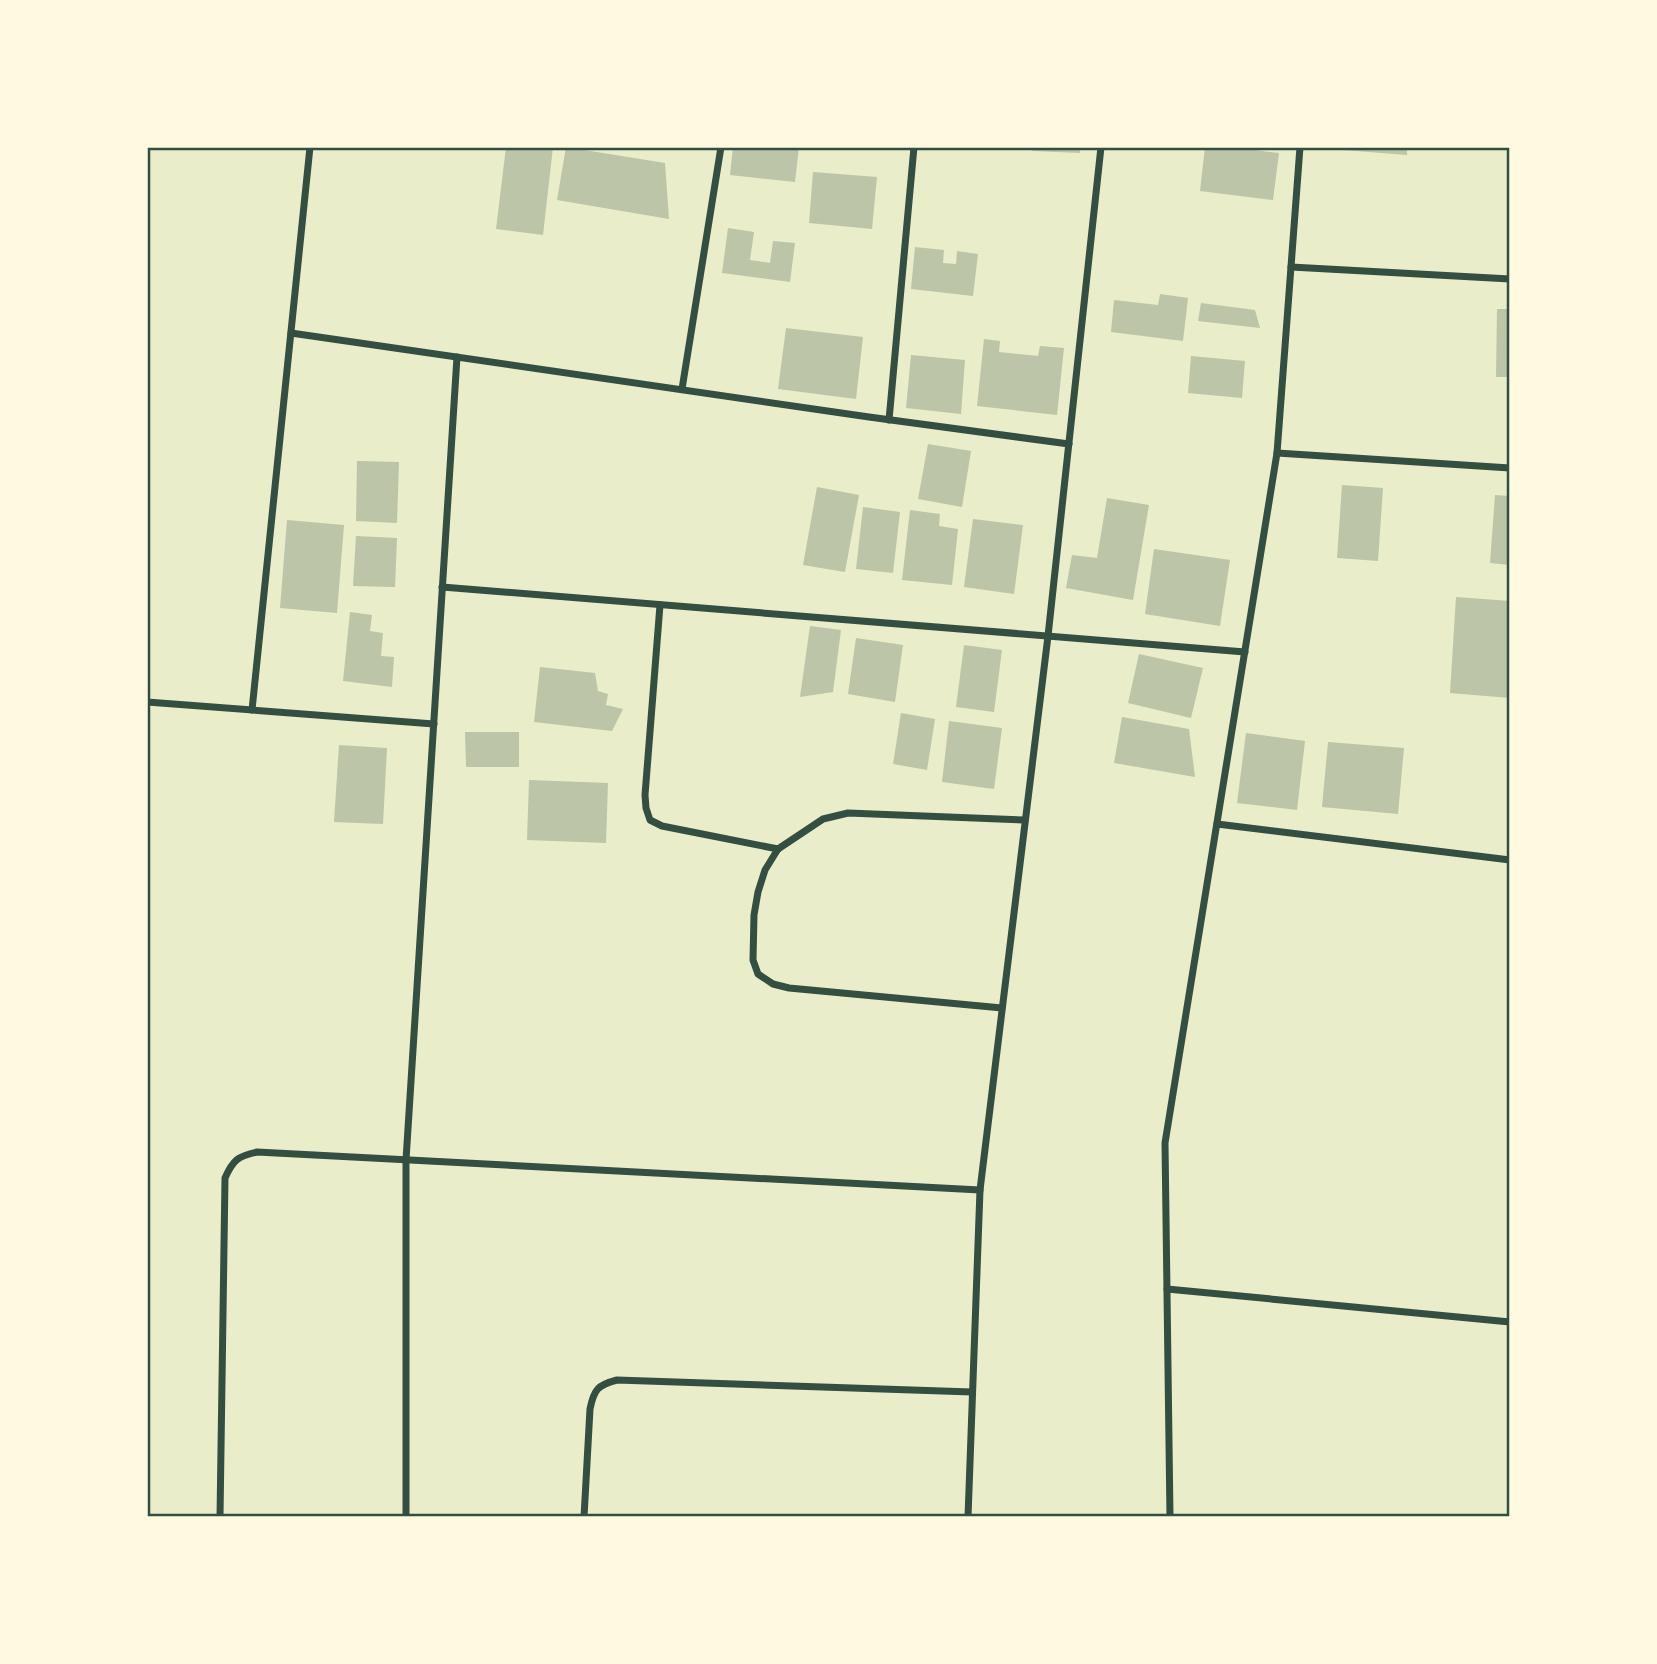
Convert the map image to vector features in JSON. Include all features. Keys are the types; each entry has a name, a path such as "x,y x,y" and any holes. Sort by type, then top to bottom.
{"street":[{"path":"252,710 310,147"},
{"path":"682,389 721,147"},
{"path":"889,420 914,147"},
{"path":"968,1517 980,1190 1048,636 1101,147"},
{"path":"1170,1517 1165,1143 1277,453 1300,147"},
{"path":"1291,267 1510,279"},
{"path":"291,333 1069,444"},
{"path":"406,1517 406,1160 457,357"},
{"path":"1277,453 1510,468"},
{"path":"442,587 1245,652"},
{"path":"660,605 645,796 650,820 662,826 778,849"},
{"path":"147,702 434,724"},
{"path":"1002,1008 789,988 773,984 758,974 753,960 754,915 765,870 778,849 823,819 848,813 1025,820"},
{"path":"1217,824 1510,860"},
{"path":"220,1517 225,1178 232,1164 243,1155 257,1153 406,1160 980,1190"},
{"path":"1167,1289 1510,1322"},
{"path":"584,1517 590,1409 593,1396 601,1384 617,1380 972,1392"}],"building":[{"path":"506,147 553,147 543,235 496,229"},
{"path":"566,147 665,163 669,219 557,200"},
{"path":"733,147 799,147 795,182 730,175"},
{"path":"1032,147 1080,147 1080,153 1032,151"},
{"path":"1205,147 1279,153 1273,200 1200,191"},
{"path":"1343,147 1407,147 1407,155 1343,150"},
{"path":"813,172 877,177 872,229 809,223"},
{"path":"728,228 754,232 750,260 770,263 773,241 795,243 790,282 722,273"},
{"path":"915,247 944,250 943,263 956,264 957,251 978,254 973,296 911,289"},
{"path":"1160,294 1188,298 1183,341 1111,332 1114,300 1158,305"},
{"path":"1201,303 1255,310 1260,328 1198,321"},
{"path":"1497,309 1510,309 1510,377 1496,377"},
{"path":"786,328 863,337 856,399 778,389"},
{"path":"984,339 1000,341 999,352 1038,356 1040,346 1064,348 1057,415 977,406"},
{"path":"911,355 965,360 961,414 906,408"},
{"path":"1191,356 1245,361 1242,398 1188,393"},
{"path":"928,444 971,451 962,507 918,499"},
{"path":"357,461 399,462 397,523 356,521"},
{"path":"1342,485 1383,488 1378,561 1337,558"},
{"path":"817,487 859,495 845,572 803,565"},
{"path":"1495,495 1510,496 1510,565 1490,563"},
{"path":"1107,498 1149,505 1133,600 1066,588 1072,555 1097,558"},
{"path":"863,507 900,512 893,573 856,569"},
{"path":"910,510 940,514 939,526 958,529 952,585 902,580"},
{"path":"973,519 1023,525 1014,594 964,587"},
{"path":"287,520 344,525 337,613 280,608"},
{"path":"356,536 397,538 395,587 353,586"},
{"path":"1154,549 1230,560 1220,626 1145,614"},
{"path":"1456,597 1510,601 1510,698 1450,693"},
{"path":"350,612 372,615 370,631 383,633 381,656 394,657 392,687 343,681"},
{"path":"810,626 841,630 833,692 800,697"},
{"path":"856,638 903,645 895,702 848,694"},
{"path":"964,645 1002,650 994,712 956,707"},
{"path":"1139,654 1203,668 1191,718 1128,703"},
{"path":"540,667 595,673 598,691 608,694 606,705 623,709 612,731 534,722"},
{"path":"901,713 935,719 927,770 893,764"},
{"path":"1122,717 1189,729 1195,777 1114,763"},
{"path":"949,721 1002,728 994,789 942,782"},
{"path":"465,732 519,732 519,767 466,767"},
{"path":"1246,733 1305,741 1297,810 1237,803"},
{"path":"1328,742 1404,748 1398,814 1322,807"},
{"path":"339,745 387,748 383,824 334,822"},
{"path":"529,780 608,783 606,843 527,840"}]}
